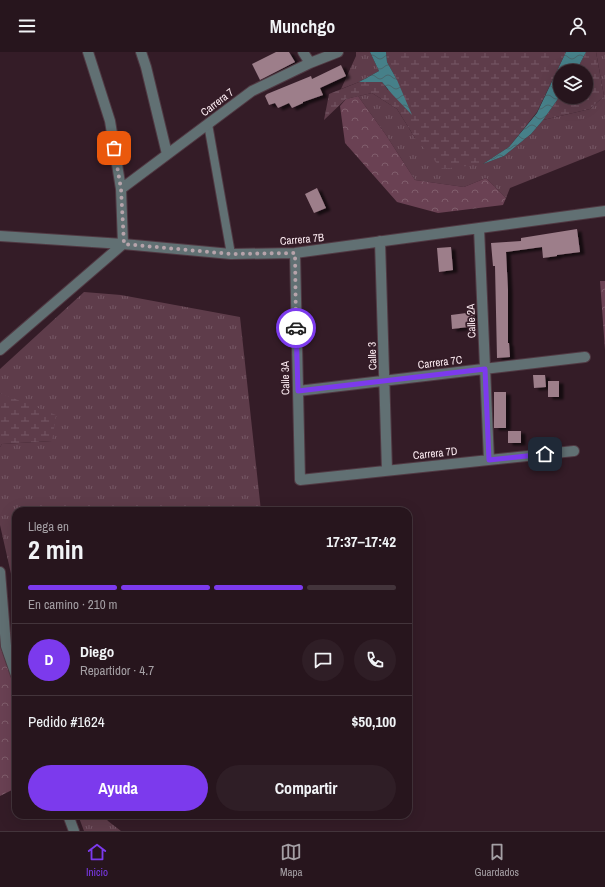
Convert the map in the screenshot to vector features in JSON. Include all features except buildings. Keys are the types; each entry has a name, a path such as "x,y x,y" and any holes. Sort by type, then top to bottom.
{"street":[{"path":"0,350 124,244 121,189 110,121 88,52"},
{"path":"141,52 167,154"},
{"path":"303,52 310,63"},
{"name":"Carrera 7","path":"121,189 252,91 310,63 338,52"},
{"path":"208,124 231,254"},
{"name":"Carrera 7B","path":"0,236 124,244 231,254 295,253 605,211"},
{"name":"Calle 2A","path":"479,228 489,460"},
{"name":"Calle 3","path":"380,241 387,470"},
{"name":"Calle 3A","path":"295,253 300,480"},
{"name":"Carrera 7C","path":"298,391 585,357"},
{"name":"Carrera 7D","path":"300,480 574,451"},
{"path":"0,572 6,646 12,663"},
{"path":"70,819 74,831"}],"green space":[{"path":"356,52 370,52 379,71 359,82 341,89 356,56"},
{"path":"386,52 566,52 560,64 553,64 553,79 537,112 509,147 483,164 442,169 415,138 397,109 372,93 346,99 324,120 329,94 359,82 382,82 388,90 397,80 387,62"},
{"path":"586,52 596,52 604,96 590,109 543,120 554,104 593,104 593,64 580,64"},
{"path":"596,52 605,52 605,150 510,188 506,198 486,178 464,187 415,180 386,135 358,96 372,93 397,109 415,138 483,164 504,156 531,134 543,120 590,109 604,96"},
{"path":"358,96 386,135 415,180 464,187 486,178 506,198 503,205 438,213 397,202 345,143 340,106 346,99"},
{"path":"600,281 605,281 605,350"},
{"path":"84,292 121,295 240,317 261,507 12,507 12,578 0,525 0,447 2,444 52,441 0,393 0,369"},
{"path":"0,393 56,415 52,441 2,444 0,447"},
{"path":"12,632 12,790 0,796 0,636"},
{"path":"80,819 106,819 121,831 84,831"}],"water":[{"path":"370,52 386,52 387,62 397,80 412,115 382,82 359,82 379,71"},
{"path":"566,52 586,52 580,64 560,64"},
{"path":"553,79 553,104 554,104 543,120 531,134 504,156 483,164 509,147 537,113"}],"way so far":[{"path":"114,148 121,189 124,244 231,254 295,253 296,328"}],"route":[{"path":"296,328 298,391 485,369 489,460 545,454"}]}
